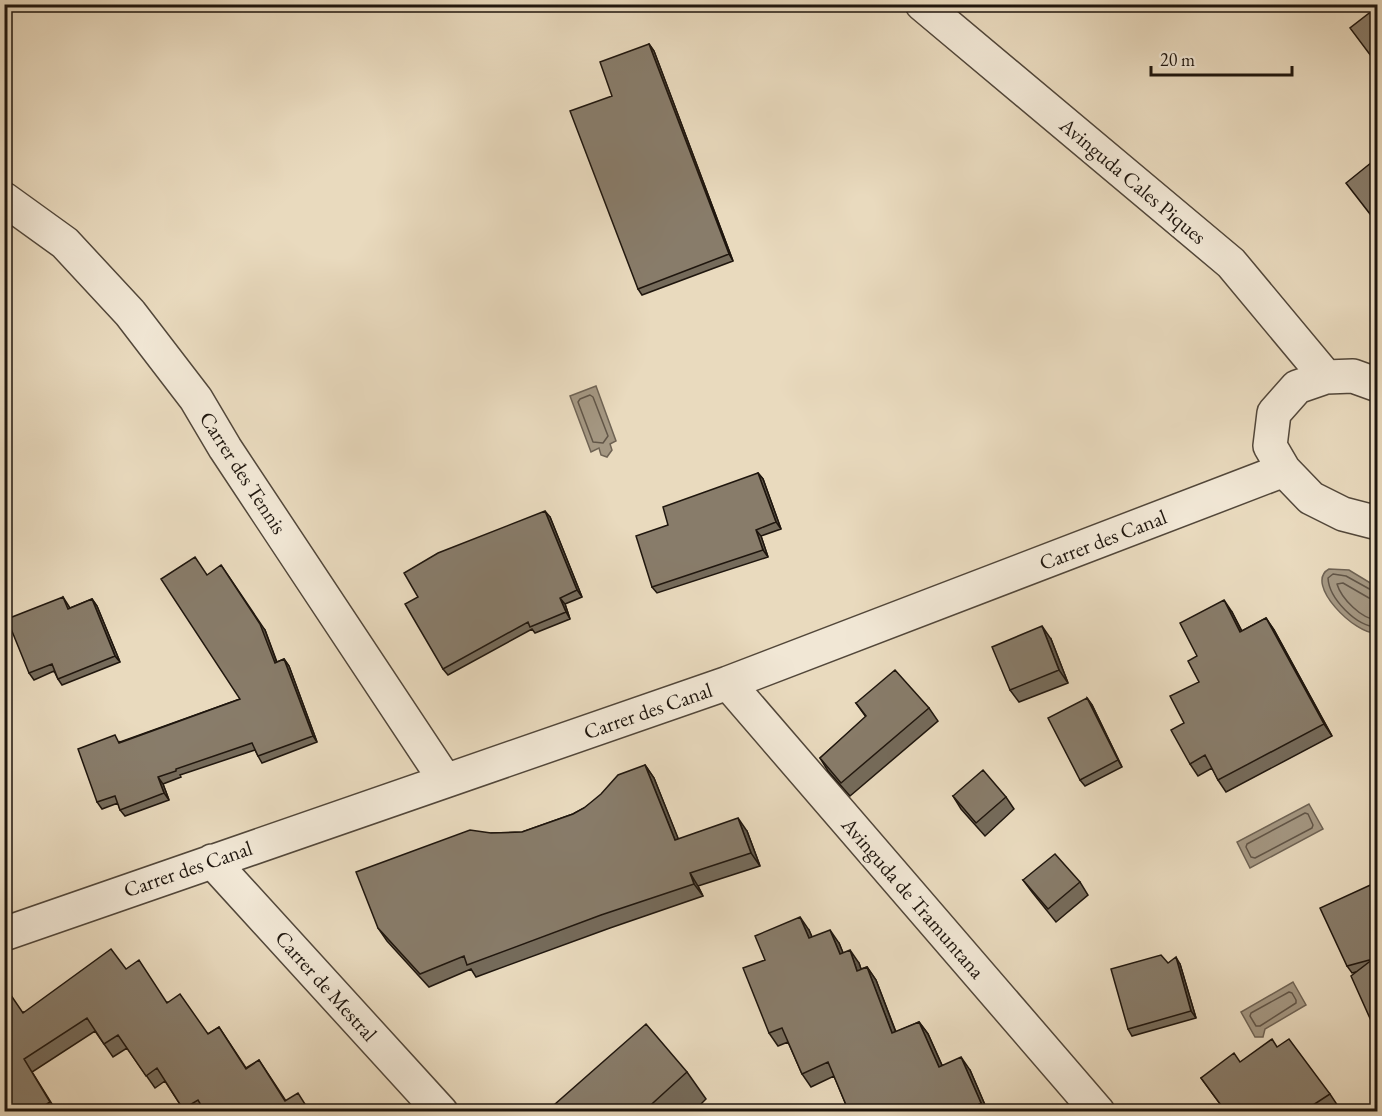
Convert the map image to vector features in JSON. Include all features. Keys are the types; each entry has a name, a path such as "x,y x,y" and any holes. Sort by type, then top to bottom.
{"street":[{"name":"Avinguda Cales Piques","path":"922,4 1231,263 1326,376"},
{"name":"Carrer des Tennis","path":"4,199 65,243 130,313 196,399 225,448 445,780"},
{"path":"1377,385 1353,376 1326,376 1298,387 1274,413 1270,446 1284,470 1311,498 1343,514 1377,523"},
{"name":"Carrer des Canal","path":"4,934 728,683 1284,470"},
{"name":"Avinguda de Tramuntana","path":"728,683 1098,1112"},
{"name":"Carrer de Mestral","path":"212,861 441,1112"}],"water":[{"path":"596,386 616,441 610,444 612,450 607,457 601,455 599,448 591,452 570,396"},
{"path":"1329,569 1349,570 1377,587 1377,633 1368,632 1357,626 1335,607 1323,585 1323,576"},
{"path":"1309,804 1323,829 1250,868 1237,842"},
{"path":"1293,982 1306,1005 1265,1029 1263,1037 1255,1037 1241,1012"}],"building":[{"path":"1377,7 1377,64 1350,28"},
{"path":"649,44 729,254 638,289 570,111 612,96 600,62"},
{"path":"1377,158 1377,223 1346,183"},
{"path":"758,473 776,522 756,530 763,550 652,587 636,536 668,525 663,507"},
{"path":"545,511 577,590 560,598 566,612 530,627 528,622 443,669 405,604 418,597 404,573 438,553"},
{"path":"195,557 207,575 221,565 260,624 275,663 284,659 313,736 258,756 252,743 176,769 176,771 158,777 164,793 120,810 115,796 97,802 78,749 115,735 119,743 240,699 161,579"},
{"path":"63,597 68,609 92,599 115,656 58,679 52,664 29,673 7,619"},
{"path":"1224,600 1240,632 1266,618 1324,724 1218,780 1205,755 1190,764 1171,730 1184,723 1170,696 1199,682 1188,661 1197,656 1180,623"},
{"path":"1042,626 1059,670 1010,690 992,647"},
{"path":"895,670 929,708 841,783 820,758 866,716 856,703"},
{"path":"1087,698 1118,760 1080,780 1048,718"},
{"path":"645,765 675,840 738,818 751,853 690,873 694,884 601,915 467,965 464,956 420,974 378,928 356,872 470,830 491,833 522,832 573,814 601,794 618,775"},
{"path":"983,770 1006,797 976,823 953,796"},
{"path":"1055,854 1080,882 1048,909 1023,880"},
{"path":"1377,882 1377,1034 1351,976 1373,959 1347,966 1320,908"},
{"path":"800,917 809,938 830,930 840,954 850,950 857,971 867,967 892,1033 919,1022 939,1067 961,1057 981,1103 979,1104 982,1112 849,1112 828,1062 802,1074 782,1028 769,1033 743,968 765,960 755,936"},
{"path":"111,949 126,969 139,960 167,1003 180,994 208,1034 219,1027 246,1069 259,1060 285,1101 298,1093 310,1112 205,1112 198,1100 183,1109 157,1068 146,1076 118,1035 104,1044 87,1018 24,1059 50,1102 39,1109 40,1112 4,1112 4,985 23,1013"},
{"path":"1161,955 1168,963 1176,957 1191,1011 1128,1029 1111,969"},
{"path":"646,1024 687,1072 643,1112 546,1112"},
{"path":"1272,1039 1277,1047 1289,1039 1330,1094 1313,1105 1318,1112 1226,1112 1201,1078 1234,1053 1240,1062"}]}
